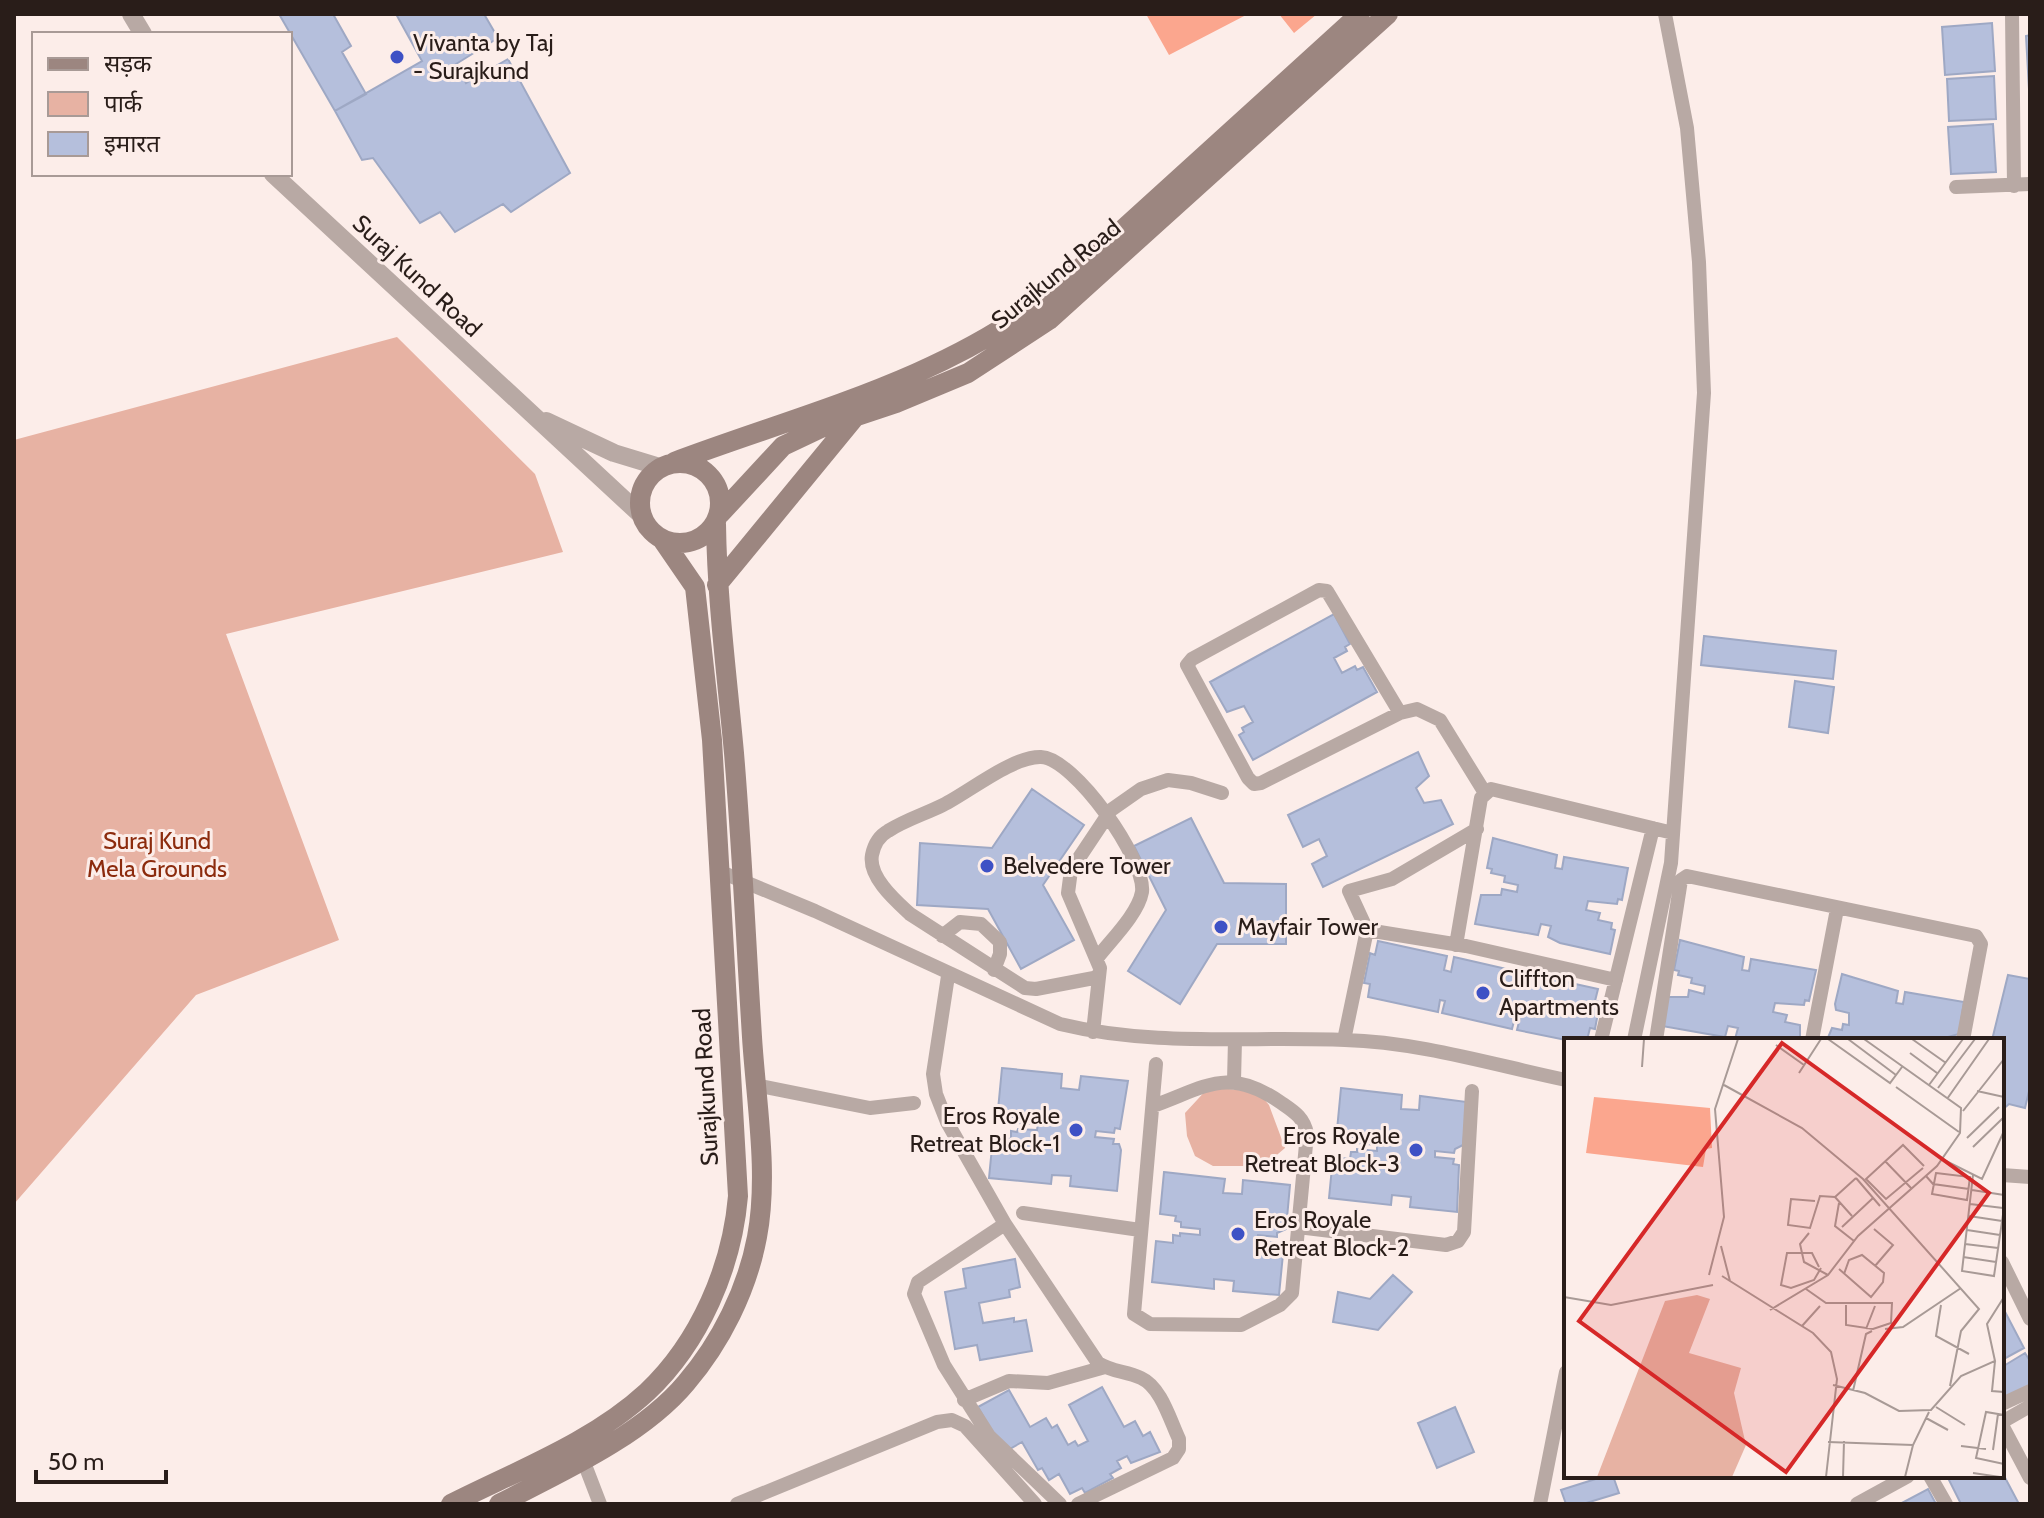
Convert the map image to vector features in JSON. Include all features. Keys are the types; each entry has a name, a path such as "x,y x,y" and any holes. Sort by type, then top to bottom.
{"main road":[{"name":"Surajkund Road","path":"667,465 941,364 1006,328 1065,282 1360,14"},
{"name":"Surajkund Road","path":"451,1504 579,1450 653,1413 686,1383 714,1344 742,1291 758,1234 760,1201 744,883 717,585 718,519 783,446 968,373 1049,320 1388,14"},
{"path":"717,585 855,417"},
{"path":"667,465 697,465 709,474 718,488 718,519 699,539 685,543 662,539 642,516 643,486 667,465"},
{"name":"Surajkund Road","path":"499,1504 579,1450 646,1393 678,1354 711,1298 735,1228 738,1196 712,740 695,587 662,539"}],"street":[{"path":"131,14 142,32"},
{"path":"1634,1038 1671,863 1704,393 1699,262 1688,142 1665,14"},
{"path":"2012,14 2014,186"},
{"name":"Suraj Kund Road","path":"275,176 642,516"},
{"path":"1956,187 2030,184"},
{"path":"529,413 614,453 667,465"},
{"path":"1400,713 1327,591 1306,597 1192,659 1187,665 1254,784 1400,713 1417,709 1440,720 1485,793 1456,945"},
{"path":"1098,957 1142,893 1136,864 1082,782 1052,759 1043,757 1011,766 886,832 876,842 871,859 876,876 910,914 1014,984 1036,989 1099,977"},
{"path":"1093,1032 1098,957 1068,893 1067,882 1071,870 1111,810 1154,782 1191,783 1222,793"},
{"path":"1485,793 1498,789 1673,833"},
{"path":"1602,1038 1653,828"},
{"path":"1344,1040 1367,930 1349,891 1392,879 1477,829"},
{"path":"721,872 815,911 948,976 1060,1024 1093,1032 1235,1040 1380,1042 1564,1080"},
{"path":"1656,1038 1684,876 1976,936 1981,944 1963,1038"},
{"path":"1812,1038 1837,909"},
{"path":"942,936 960,922 981,924 1000,942 1000,954 994,970"},
{"path":"1367,930 1456,945 1616,980"},
{"path":"948,976 933,1074 936,1094 947,1122 1005,1224 1090,1352 1105,1367 1150,1384 1179,1439 1179,1449 1173,1458 1078,1504"},
{"path":"1234,1081 1235,1040"},
{"path":"1153,1106 1218,1082 1234,1081 1261,1089 1305,1124 1292,1293 1280,1305 1241,1325 1150,1324 1134,1314 1156,1064"},
{"path":"755,1085 870,1108 914,1103"},
{"path":"1298,1227 1446,1245 1458,1241 1464,1232 1472,1091"},
{"path":"2004,1175 2030,1177"},
{"path":"1023,1213 1140,1230"},
{"path":"1005,1224 914,1286 914,1294 944,1365 964,1400 1002,1451 1060,1504"},
{"path":"2004,1266 2030,1319"},
{"path":"964,1400 1009,1381 1048,1383 1105,1367"},
{"path":"1540,1504 1564,1382"},
{"path":"2004,1403 2030,1391"},
{"path":"2004,1423 2030,1406"},
{"path":"737,1504 937,1422 952,1420 965,1426 1035,1504"},
{"path":"2004,1428 2030,1478"},
{"path":"579,1450 600,1504"},
{"path":"1861,1503 1905,1478"},
{"path":"1931,1478 1946,1504"}],"green space":[{"name":"Suraj Kund Mela Grounds","path":"397,337 535,474 563,552 226,634 339,940 196,995 14,1204 14,440"},
{"path":"1209,1087 1258,1092 1269,1105 1285,1148 1264,1166 1213,1166 1195,1156 1187,1136 1185,1113"}],"shaded area":[{"path":"1146,14 1248,14 1169,55"},
{"path":"1279,14 1317,14 1294,33"}],"building":[{"path":"279,14 333,14 351,46 342,52 366,94 335,111"},
{"path":"396,14 484,14 498,38 456,64 466,83 508,59 570,173 511,212 503,204 455,232 440,212 420,223 373,158 362,160 335,111 422,61"},
{"path":"1992,23 1995,71 1945,75 1942,27"},
{"path":"2030,35 2030,89 2029,89 2026,36"},
{"path":"1994,76 1996,119 1949,121 1947,79"},
{"path":"1993,124 1996,172 1951,174 1948,127"},
{"path":"1334,614 1350,644 1345,647 1347,651 1334,658 1342,673 1355,666 1357,670 1363,667 1377,692 1253,760 1239,735 1244,732 1242,728 1253,722 1244,706 1227,712 1210,682"},
{"path":"1704,636 1836,651 1833,679 1701,665"},
{"path":"1795,681 1834,687 1828,733 1789,727"},
{"path":"1418,752 1429,776 1416,788 1424,803 1441,800 1453,824 1323,887 1312,864 1327,856 1319,839 1303,847 1288,815"},
{"name":"Belvedere Tower","path":"1032,789 1084,825 1043,885 1074,940 1021,969 988,909 917,905 920,843 992,848"},
{"name":"Mayfair Tower","path":"1191,818 1224,883 1286,884 1286,944 1217,944 1180,1004 1128,971 1166,910 1134,846"},
{"path":"1493,838 1557,855 1555,868 1562,869 1564,857 1628,868 1622,900 1618,899 1617,904 1588,901 1586,910 1600,913 1598,920 1612,923 1611,929 1615,930 1610,954 1560,943 1548,937 1551,926 1541,924 1538,935 1475,924 1481,895 1501,895 1502,889 1517,892 1518,885 1504,882 1505,876 1491,873 1492,869 1487,868"},
{"path":"1680,940 1744,957 1742,970 1749,971 1751,959 1816,970 1809,1001 1805,1000 1804,1005 1775,1003 1773,1012 1787,1015 1785,1022 1800,1025 1800,1038 1735,1038 1738,1028 1728,1026 1725,1037 1662,1026 1668,997 1688,997 1689,990 1704,994 1705,986 1691,983 1692,978 1678,975 1679,971 1674,970"},
{"name":"Cliffton Apartments","path":"1378,941 1447,956 1444,970 1451,972 1454,957 1524,973 1522,984 1528,985 1530,974 1598,989 1595,1001 1600,1002 1595,1029 1590,1028 1588,1038 1564,1040 1517,1030 1520,1018 1515,1017 1512,1029 1442,1013 1445,1001 1440,1000 1438,1012 1368,997 1370,984 1364,983 1370,953 1375,955"},
{"path":"1842,974 1898,991 1896,1003 1903,1004 1905,992 1964,1002 1959,1034 1944,1038 1828,1038 1832,1028 1842,1030 1843,1024 1849,1025 1849,1013 1836,1010"},
{"path":"2008,975 2030,979 2030,1087 2025,1108 2009,1104 2004,1108 2004,1038 1992,1038"},
{"name":"Eros Royale Retreat Block-1","path":"1002,1068 1062,1074 1061,1088 1079,1090 1081,1076 1128,1081 1120,1129 1115,1128 1114,1133 1096,1131 1095,1137 1114,1139 1113,1144 1119,1144 1117,1191 1070,1186 1071,1176 1052,1175 1051,1184 989,1178 993,1137 1011,1139 1011,1131 1037,1130 1038,1124 1018,1123 1019,1118 1012,1117 1013,1111 998,1110"},
{"name":"Eros Royale Retreat Block-3","path":"1341,1088 1402,1095 1401,1109 1419,1110 1420,1096 1467,1102 1463,1145 1454,1153 1435,1151 1435,1157 1454,1159 1453,1164 1459,1165 1457,1212 1410,1207 1411,1197 1392,1195 1391,1205 1329,1198 1333,1157 1350,1159 1351,1152 1357,1152 1357,1149 1377,1151 1377,1145 1358,1143 1359,1138 1352,1137 1353,1132 1337,1130"},
{"name":"Eros Royale Retreat Block-2","path":"1164,1172 1225,1179 1223,1193 1242,1194 1243,1180 1290,1185 1286,1229 1277,1233 1277,1237 1258,1235 1257,1241 1276,1243 1276,1248 1281,1248 1279,1295 1233,1291 1234,1281 1214,1279 1214,1289 1152,1282 1156,1241 1173,1243 1173,1235 1180,1236 1180,1233 1200,1235 1200,1229 1181,1227 1181,1222 1175,1221 1176,1216 1160,1214"},
{"path":"1015,1259 1020,1287 1009,1290 1010,1297 979,1303 983,1323 1014,1318 1014,1322 1026,1320 1032,1351 980,1360 977,1345 955,1349 945,1292 966,1288 963,1269"},
{"path":"1393,1275 1412,1292 1378,1330 1333,1322 1338,1292 1370,1299"},
{"path":"2004,1310 2024,1348 2004,1359"},
{"path":"2025,1353 2030,1361 2030,1387 2004,1403 2004,1366"},
{"path":"1102,1387 1124,1427 1135,1421 1143,1436 1150,1432 1160,1452 1131,1463 1127,1456 1117,1461 1121,1468 1110,1474 1113,1478 1085,1493 1082,1488 1070,1494 1059,1474 1049,1480 1042,1468 1038,1470 1022,1442 1008,1450 997,1441 978,1407 1009,1390 1030,1427 1046,1418 1052,1428 1057,1425 1068,1445 1075,1441 1078,1446 1088,1441 1069,1405"},
{"path":"1455,1407 1474,1452 1437,1468 1418,1423"},
{"path":"2004,1476 2019,1504 1961,1504 1948,1478"},
{"path":"1599,1478 1614,1478 1619,1493 1583,1504 1566,1504 1561,1490"},
{"path":"1928,1489 1936,1504 1900,1504"}],"place":[{"name":"Vivanta by Taj - Surajkund","path":"397,57"},
{"name":"Belvedere Tower","path":"987,866"},
{"name":"Mayfair Tower","path":"1221,927"},
{"name":"Cliffton Apartments","path":"1483,993"},
{"name":"Eros Royale Retreat Block-1","path":"1076,1130"},
{"name":"Eros Royale Retreat Block-3","path":"1416,1150"},
{"name":"Eros Royale Retreat Block-2","path":"1238,1234"}]}
